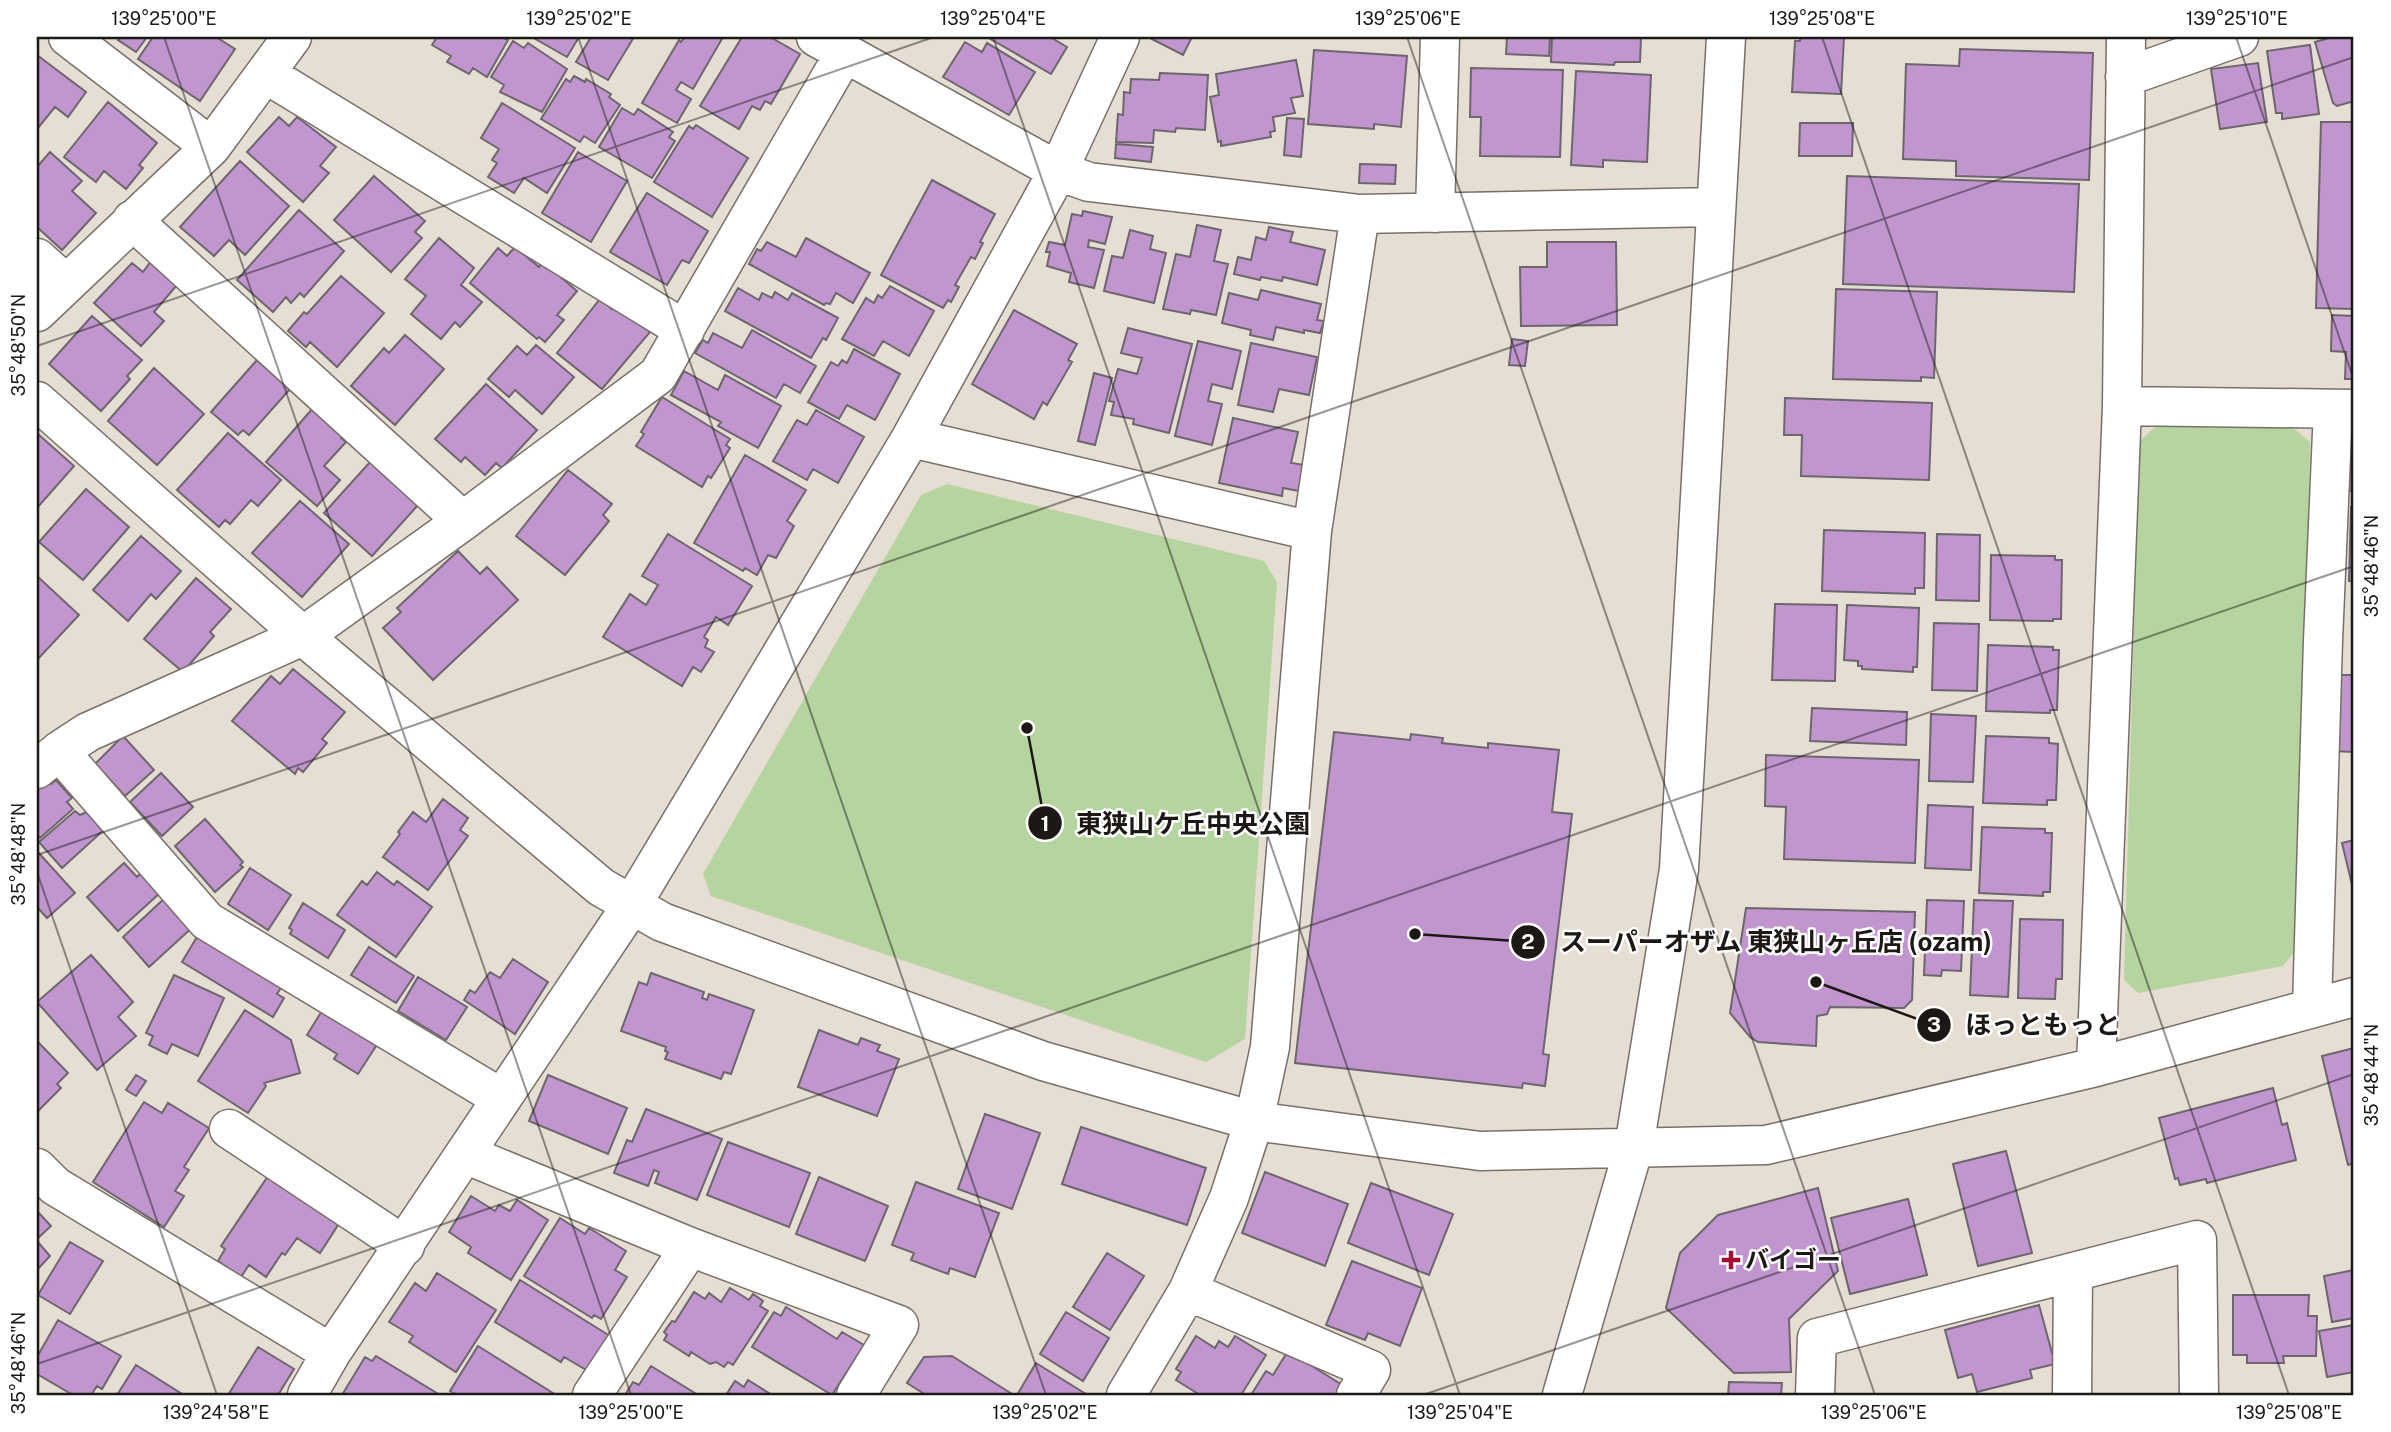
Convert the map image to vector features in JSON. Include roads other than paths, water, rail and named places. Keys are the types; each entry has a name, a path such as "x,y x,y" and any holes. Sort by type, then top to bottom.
{"street":[{"path":"68,37 211,147"},
{"path":"37,312 211,147 292,37"},
{"path":"307,1395 331,1353 631,906 911,438 1058,171 1120,37"},
{"path":"1435,213 1440,37"},
{"path":"1562,1395 1634,1147 1679,869 1727,37"},
{"path":"2096,1067 2122,406 2126,37"},
{"path":"2124,78 2239,37"},
{"path":"501,1098 207,921 48,760 88,732 303,636 463,521 658,375 685,330 830,45 1058,171 1089,182 1360,214 1716,207"},
{"path":"266,74 685,330"},
{"path":"1126,1395 1188,1291 1229,1198 1254,1121 1270,1047 1312,531 1360,214"},
{"path":"132,220 463,521"},
{"path":"37,258 66,284"},
{"path":"37,401 303,636 601,887 631,906 662,922 1043,1061 1254,1121 1480,1151 1766,1145 2096,1067 2354,997"},
{"path":"2122,406 2344,409 2339,642 2312,1007"},
{"path":"911,438 1312,531"},
{"path":"229,1129 405,1246"},
{"path":"465,1154 690,1247 899,1325 856,1395"},
{"path":"37,1168 55,1186 331,1353"},
{"path":"1815,1395 1817,1338 2197,1240 2199,1395"},
{"path":"592,1395 690,1247"},
{"path":"2073,1272 2073,1395"},
{"path":"1188,1291 1371,1370 1356,1395"}],"place":[{"name":"東狭山ケ丘中央公園","path":"1027,728"},
{"name":"スーパーオザム 東狭山ヶ丘店 (ozam)","path":"1415,934"},
{"name":"ほっともっと","path":"1816,982"},
{"name":"バイゴー","path":"1731,1260"}]}
